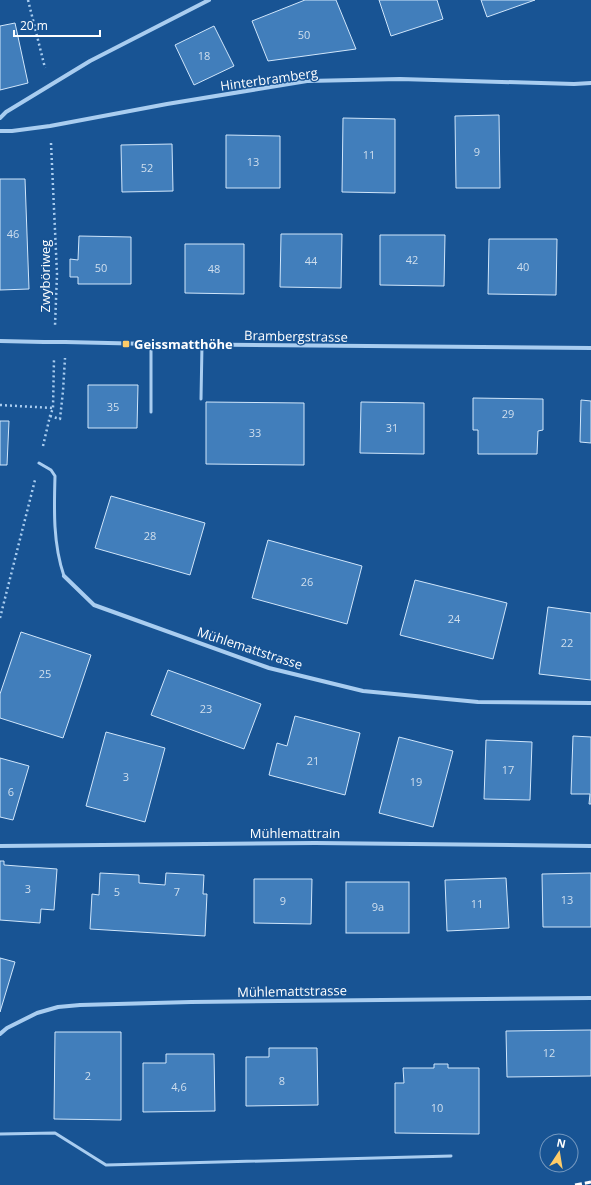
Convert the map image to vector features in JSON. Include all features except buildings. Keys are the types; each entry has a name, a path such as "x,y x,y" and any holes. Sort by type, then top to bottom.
{"street":[{"path":"0,118 6,112 90,61 209,0"},
{"name":"Hinterbramberg","path":"0,131 50,126 167,104 307,82 400,79 574,84 591,83"},
{"name":"Brambergstrasse","path":"0,341 202,345 591,348"},
{"name":"Mühlemattstrasse","path":"64,576 94,605 269,668 363,691 478,702 591,703"},
{"name":"Mühlemattrain","path":"0,846 315,843 591,846"},
{"name":"Mühlemattstrasse","path":"0,1034 7,1028 37,1013 58,1007 80,1005 191,1002 591,998"}],"lane":[{"path":"151,344 151,412"},
{"path":"201,399 202,345"},
{"name":"Mühlemattstrasse","path":"39,463 51,470 55,476 56,544 59,562 64,576"},
{"path":"0,1134 55,1133 106,1165 451,1156"}],"path":[{"path":"28,0 45,67"},
{"name":"Zwyböriweg","path":"50,126 57,274 55,334"},
{"path":"0,618 53,408 54,356"},
{"path":"50,416 60,419 65,358"},
{"path":"0,405 53,408"}],"railway":[{"path":"575,1185 591,1182"}],"place":[{"name":"Geissmatthöhe","path":"126,344"}]}
